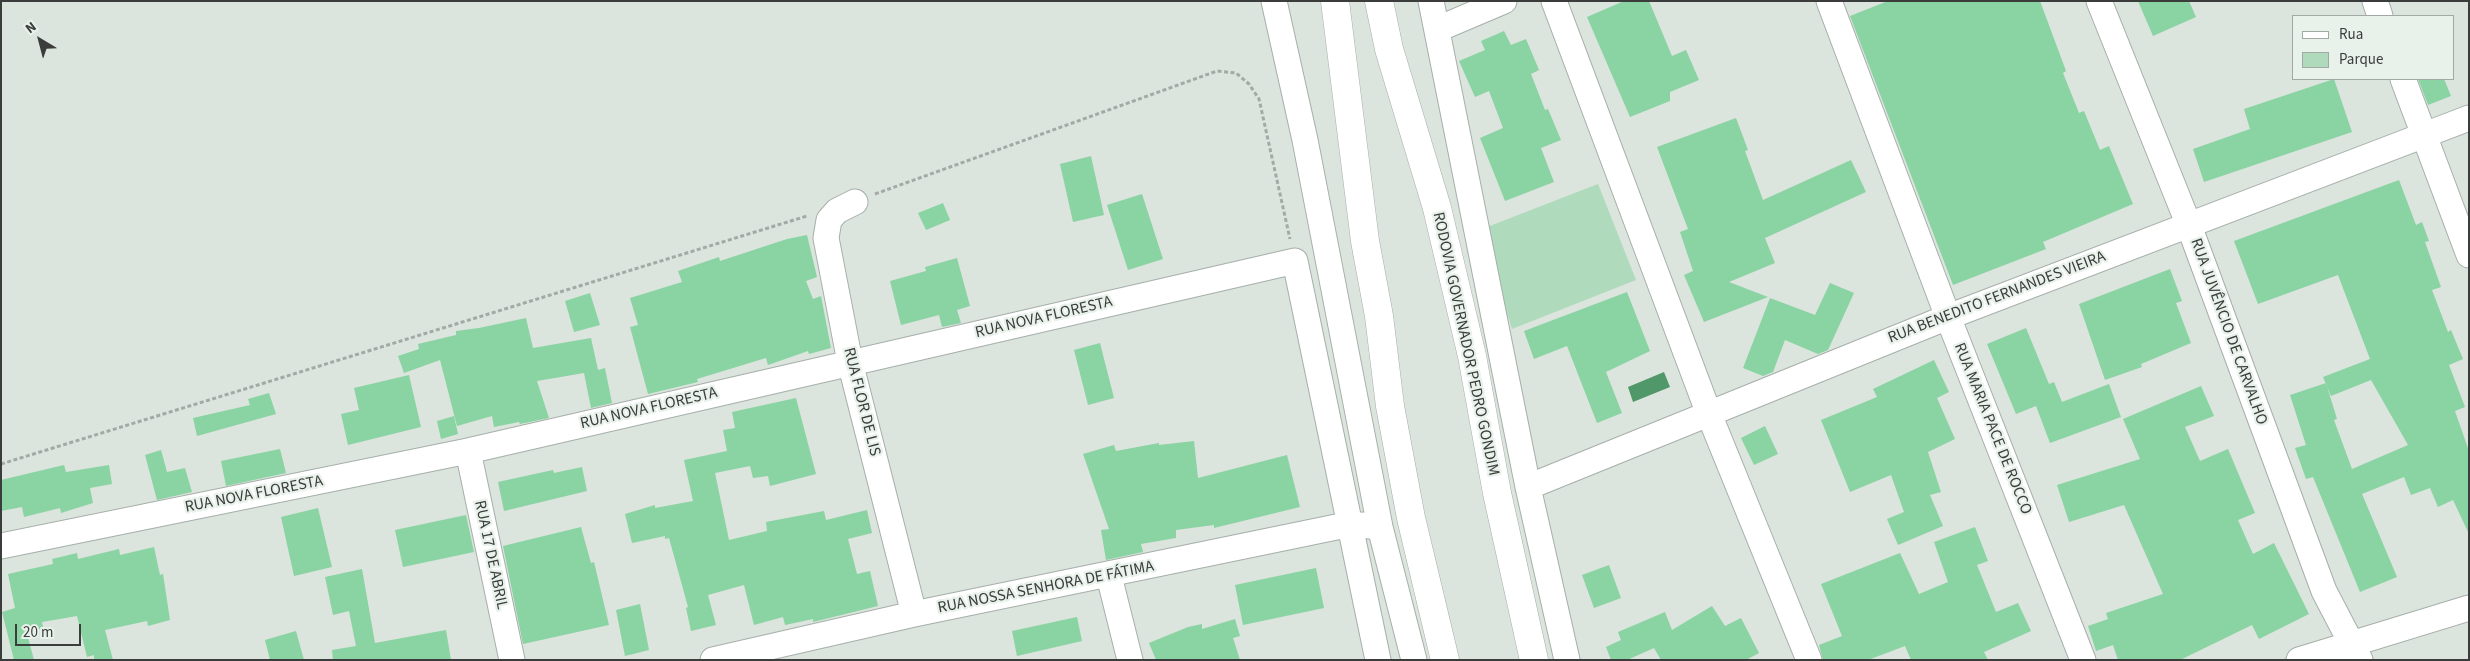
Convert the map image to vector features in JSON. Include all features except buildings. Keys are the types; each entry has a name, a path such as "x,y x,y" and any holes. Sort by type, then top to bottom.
{"highway":[{"path":"1335,1 1365,241 1379,316 1390,406 1411,518 1444,660"},
{"name":"RODOVIA GOVERNADOR PEDRO GONDIM","path":"1378,1 1390,49 1437,208 1463,319 1497,493 1534,660"}],"street":[{"path":"1274,1 1305,140 1380,527 1414,660"},
{"path":"1432,1 1474,223 1528,487 1568,660"},
{"path":"1438,29 1504,1"},
{"path":"1554,1 1708,414 1809,660"},
{"name":"RUA MARIA PACE DE ROCCO","path":"1829,1 1948,317 2083,660"},
{"name":"RUA JUVÊNCIO DE CARVALHO","path":"2099,1 2188,224 2324,591 2356,652"},
{"path":"2375,1 2380,15"},
{"path":"2403,80 2469,255"},
{"name":"RUA BENEDITO FERNANDES VIEIRA","path":"1528,487 1948,317 2469,118"},
{"name":"RUA FLOR DE LIS","path":"855,202 837,211 829,220 826,229 850,362 914,614"},
{"path":"1295,261 1378,660"},
{"name":"RUA NOVA FLORESTA","path":"1,546 468,451 1295,261"},
{"name":"RUA 17 DE ABRIL","path":"468,451 512,660"},
{"name":"RUA NOSSA SENHORA DE FÁTIMA","path":"713,660 914,614 1108,576 1350,524 1380,527"},
{"path":"1108,576 1130,660"},
{"path":"2299,660 2356,652 2469,608"}],"path":[{"path":"855,202 1217,71 1236,73 1249,84 1259,99 1295,261"},
{"path":"1,464 808,216"}],"green space":[{"path":"1598,184 1636,280 1512,329 1482,229"}],"shaded area":[{"path":"1664,372 1670,387 1633,402 1628,387"}]}
